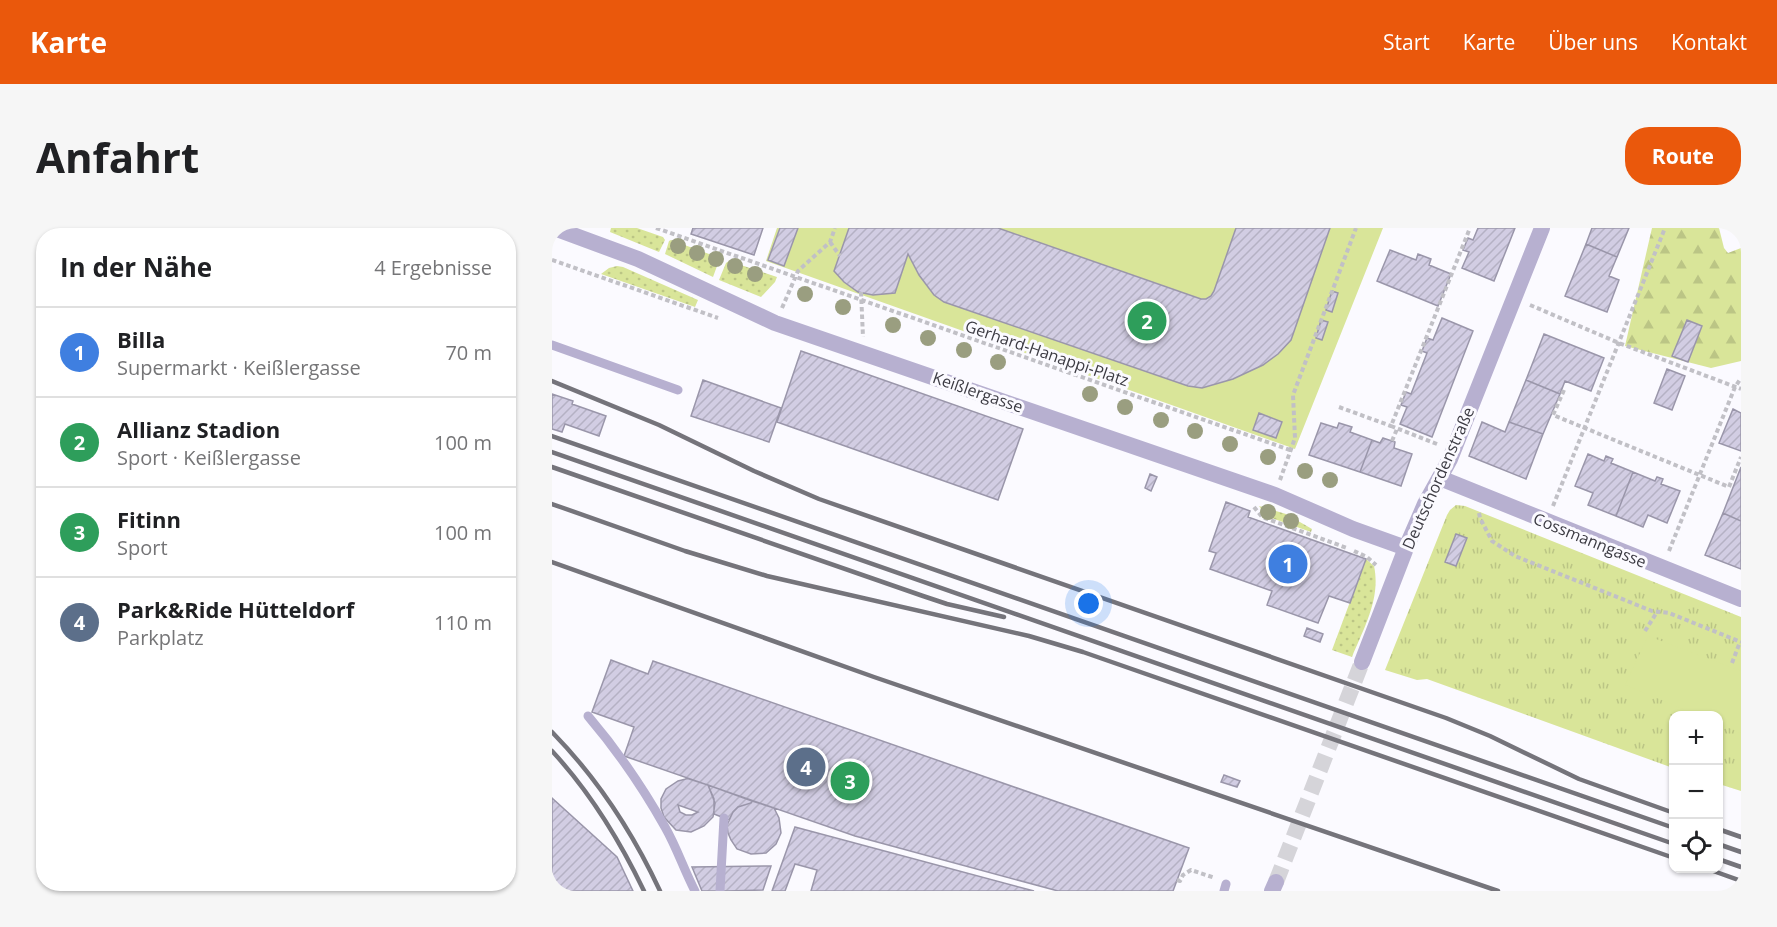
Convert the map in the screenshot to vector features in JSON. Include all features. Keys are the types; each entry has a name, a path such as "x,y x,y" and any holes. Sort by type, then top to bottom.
{"street":[{"name":"Keißlergasse","path":"554,228 639,259 776,323 1275,495 1353,529 1406,548"},
{"name":"Deutschordenstraße","path":"1362,662 1425,504 1450,459 1542,228"},
{"name":"Cossmanngasse","path":"1440,478 1741,599"}],"lane":[{"path":"552,345 678,390"},
{"path":"588,716 636,779 666,829 695,891"},
{"path":"720,891 723,818"}],"path":[{"name":"Gerhard-Hanappi-Platz","path":"656,228 1290,450"},
{"path":"776,323 798,271 830,242 835,228"},
{"path":"1275,495 1295,438 1293,395 1356,228"},
{"path":"1391,426 1470,228"},
{"path":"1547,522 1665,228"},
{"path":"830,242 840,256"},
{"path":"861,292 863,352"},
{"path":"1514,298 1619,343 1741,389"},
{"path":"1662,569 1735,387 1741,378"},
{"path":"1564,390 1553,415 1729,487 1741,457"},
{"path":"1339,407 1439,445"},
{"path":"1392,441 1397,429"},
{"path":"1479,508 1480,518 1492,541 1515,556 1657,612 1669,613 1741,642 1732,663"},
{"path":"1646,631 1657,612"},
{"path":"1177,880 1180,881 1183,875 1191,870 1212,877 1225,888"}],"green space":[{"path":"611,228 637,228 663,237 665,240 659,252 610,232"},
{"path":"777,228 1383,228 1295,449 766,261"},
{"path":"1652,228 1719,228 1724,248 1728,253 1741,248 1741,361 1711,368 1625,346"},
{"path":"671,240 720,258 713,277 665,254"},
{"path":"729,261 777,277 761,297 719,280"},
{"path":"617,266 698,300 695,307 601,274"},
{"path":"1456,505 1465,506 1741,617 1741,791 1723,785 1723,711 1669,711 1669,767 1427,679 1417,680 1385,670 1450,510"},
{"path":"1259,506 1286,514 1312,529 1311,532 1266,516"},
{"path":"1366,559 1374,566 1375,590 1370,613 1352,657 1332,650"},
{"path":"1648,636 1741,671 1741,733 1723,726 1723,711 1688,711 1625,685"}],"building":[{"path":"693,228 763,228 754,255 691,234"},
{"path":"780,228 798,228 784,266 768,260"},
{"path":"849,228 998,228 1206,299 1214,291 1236,228 1330,228 1291,340 1263,365 1233,379 1202,388 1188,386 944,302 934,295 919,275 908,254 895,293 873,295 858,292 834,271"},
{"path":"1478,228 1515,228 1494,281 1462,268 1469,252 1463,250 1468,238 1473,240"},
{"path":"1592,228 1629,228 1617,257 1586,244"},
{"path":"1586,244 1617,257 1609,276 1619,280 1607,312 1565,296"},
{"path":"1390,250 1416,260 1418,254 1431,259 1429,265 1451,274 1438,306 1377,281"},
{"path":"1332,291 1338,293 1332,312 1326,310"},
{"path":"1442,318 1473,331 1432,437 1400,424 1407,407 1401,405 1406,392 1411,394 1427,353 1422,351 1427,338 1433,340"},
{"path":"1321,320 1328,322 1322,340 1316,338"},
{"path":"1687,320 1702,326 1688,362 1672,356"},
{"path":"1544,334 1604,358 1591,391 1565,381 1560,394 1526,380"},
{"path":"801,351 1023,429 998,500 777,422"},
{"path":"1667,369 1685,376 1672,410 1654,403"},
{"path":"703,380 781,408 769,442 691,416"},
{"path":"1526,380 1560,394 1543,434 1509,422"},
{"path":"552,394 606,416 599,436 565,424 562,432 552,429"},
{"path":"1733,409 1741,413 1741,451 1719,443"},
{"path":"1259,413 1282,422 1276,438 1253,430"},
{"path":"1482,422 1505,432 1509,422 1543,434 1526,479 1469,456"},
{"path":"1321,423 1337,428 1339,423 1352,427 1350,432 1372,440 1360,472 1309,455"},
{"path":"1383,438 1395,442 1394,448 1412,454 1401,486 1360,472 1372,440 1380,443"},
{"path":"1588,454 1604,461 1606,456 1613,459 1611,463 1633,472 1616,516 1588,505 1593,493 1575,486"},
{"path":"1741,467 1741,521 1723,513"},
{"path":"1633,472 1655,481 1657,477 1663,479 1661,484 1680,491 1667,523 1648,515 1643,527 1616,516"},
{"path":"1150,474 1157,477 1151,491 1145,488"},
{"path":"1226,502 1250,511 1248,517 1366,559 1350,603 1329,596 1318,623 1267,605 1272,591 1210,569 1216,553 1209,551"},
{"path":"1723,513 1741,521 1741,569 1705,555"},
{"path":"1456,534 1467,538 1456,566 1445,562"},
{"path":"1307,628 1323,634 1320,642 1304,636"},
{"path":"611,660 648,674 653,661 1189,848 1173,891 1058,891 855,836 624,756 634,727 592,712"},
{"path":"1224,775 1240,781 1237,787 1221,782"},
{"path":"686,779 708,785 715,803 713,817 704,826 691,832 676,830 664,817 661,808 661,799 666,789","holes":["678,805 698,812 686,815 680,812"]},
{"path":"708,785 752,801 738,807 729,820 714,814 714,799"},
{"path":"552,798 617,857 633,891 552,891"},
{"path":"752,801 774,808 779,818 781,833 776,844 766,853 751,854 737,849 728,833 727,825 733,812 738,807"},
{"path":"795,827 1034,891 811,891 817,870 795,864 785,891 772,891"},
{"path":"771,866 763,890 727,891 702,891 692,867"}],"tunnel":[{"path":"1276,882 1362,662"}],"railway":[{"path":"552,381 659,425 754,471 819,499 1446,718 1490,736 1579,779 1669,811"},
{"path":"552,436 1669,826"},
{"path":"552,452 1669,842"},
{"path":"552,467 947,604 1004,617"},
{"path":"552,504 685,551 767,576 1029,636 1083,652 1669,856"},
{"path":"552,562 874,677 1498,891"},
{"path":"552,732 584,768 613,807 660,891"},
{"path":"552,751 579,783 603,818 644,891"},
{"path":"1723,831 1741,837"},
{"path":"1723,846 1741,852"},
{"path":"1723,861 1741,867"},
{"path":"1719,873 1741,881"}],"place":[{"name":"Allianz Stadion","path":"1147,321"},
{"name":"Billa","path":"1288,564"},
{"name":"Park&Ride Hütteldorf","path":"806,767"},
{"name":"Fitinn","path":"850,781"}]}
